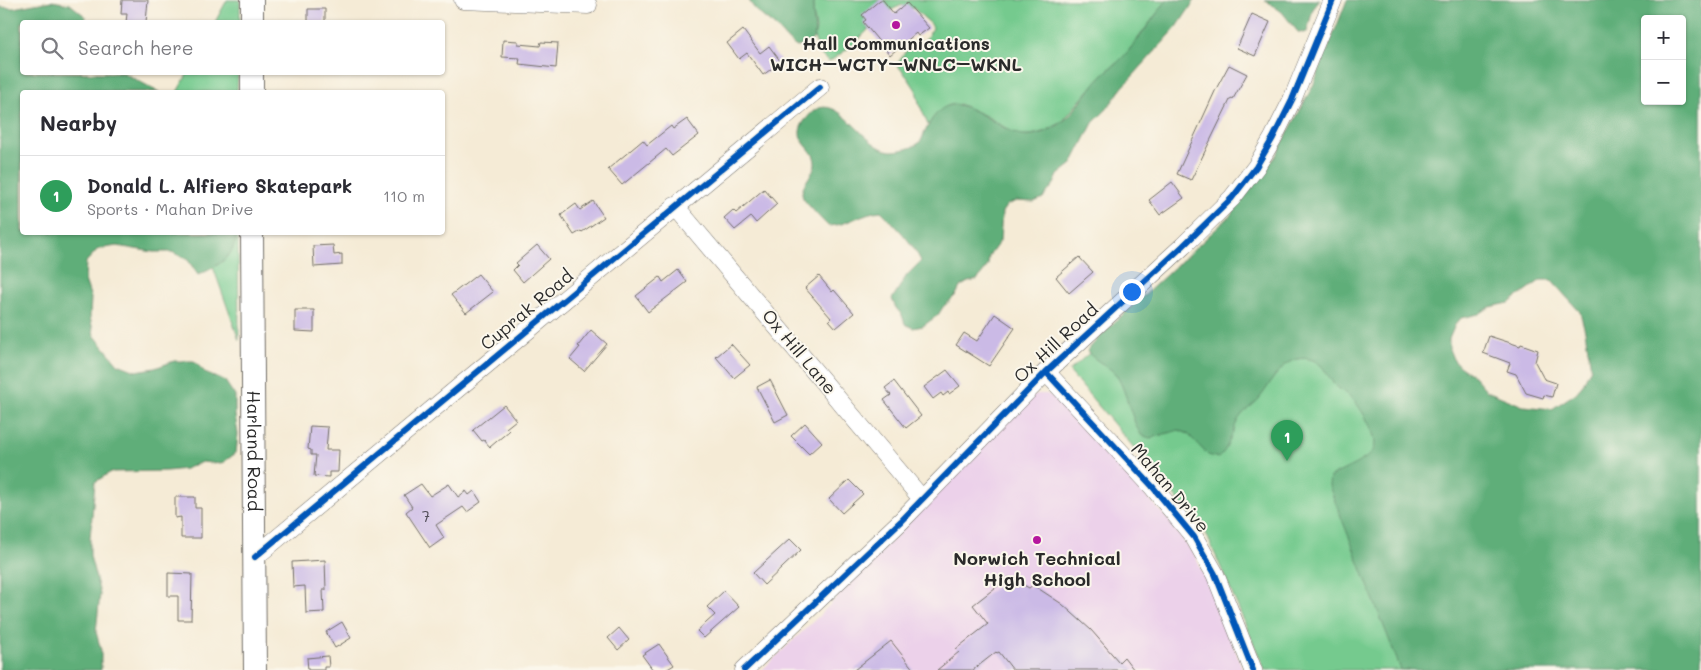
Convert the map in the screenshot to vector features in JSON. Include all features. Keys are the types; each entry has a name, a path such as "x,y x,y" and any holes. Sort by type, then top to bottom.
{"main road":[{"path":"252,0 252,20"},
{"path":"252,75 252,90"},
{"name":"Harland Road","path":"252,235 255,670"}],"street":[{"path":"463,0 588,5"},
{"name":"Ox Hill Road","path":"744,670 922,499 1016,400 1190,240 1244,184 1265,154 1288,108 1333,0"},
{"name":"Cuprak Road","path":"254,557 820,87"},
{"name":"Ox Hill Lane","path":"675,206 922,499"},
{"name":"Mahan Drive","path":"1046,372 1158,493 1194,537 1215,574 1254,670"}],"shaded area":[{"name":"Norwich Technical High School","path":"1037,394 1047,394 1056,398 1172,524 1195,556 1216,601 1243,670 762,670 821,614 1025,400"}],"green space":[{"path":"227,0 240,0 240,20 216,20"},
{"path":"749,0 815,0 813,10 815,30 813,39 805,45 797,47 758,12"},
{"path":"815,0 1167,0 1123,58 1101,76 1062,122 1046,131 1031,135 1020,135 986,116 959,104 934,117 928,125 916,90 898,63 906,51 925,40 933,28 913,8 902,5 874,18 867,31 853,45 829,62 822,56 814,38 816,29 813,11"},
{"path":"1167,0 1195,0 1177,27 1093,123 1072,164 1058,175 1054,184 1043,198 1034,202 1016,201 1007,205 1002,212 1000,241 989,256 988,265 977,280 968,282 960,287 956,295 943,307 938,315 923,326 913,328 905,324 892,299 907,275 921,261 898,228 881,211 867,214 842,224 828,226 807,203 802,193 815,164 812,153 801,139 801,127 805,120 817,109 828,107 846,118 872,142 881,148 891,151 907,149 921,141 935,116 942,109 950,105 965,107 1021,135 1045,132 1061,123 1071,114 1100,77 1117,63 1140,37"},
{"path":"1265,0 1320,0 1313,9 1307,32 1303,33 1298,32 1282,12"},
{"path":"1347,0 1701,0 1701,670 1401,670 1329,486 1330,477 1361,461 1371,453 1374,449 1374,437 1368,422 1356,403 1332,382 1323,368 1315,361 1304,358 1297,359 1280,370 1258,400 1239,419 1227,446 1218,458 1208,455 1188,434 1179,430 1150,438 1141,435 1117,376 1087,351 1102,334 1229,217 1275,157 1313,86","holes":["1541,280 1551,280 1580,312 1591,368 1582,386 1576,393 1552,409 1523,406 1487,391 1475,377 1459,366 1453,359 1449,349 1449,339 1455,325 1461,318 1479,314 1490,307 1509,303"]},
{"path":"51,1 70,4 85,16 85,20 20,20 20,75 128,75 155,90 20,90 20,235 235,235 235,241 230,254 212,269 198,275 188,260 172,252 153,252 117,246 98,249 86,262 85,280 91,298 90,317 94,335 118,364 136,371 155,368 174,361 194,361 207,374 225,381 235,396 238,434 236,453 221,464 202,462 185,469 167,471 111,472 95,482 90,556 100,594 96,632 101,650 101,670 0,670 0,7 13,8"},
{"path":"187,75 238,75 237,90 178,90"},
{"path":"1241,218 1367,345 1408,670 1265,670 1206,533 1069,371"},
{"path":"202,235 238,235 239,340"}],"building":[{"path":"122,0 148,0 146,20 126,20 127,14 121,14"},
{"name":"Hall Communications WICH–WCTY–WNLC–WKNL","path":"880,0 883,0 894,14 907,3 929,28 918,36 916,33 890,55 863,22 866,20 862,15"},
{"path":"308,9 325,9 325,20 308,20"},
{"path":"1252,14 1270,22 1255,56 1237,48"},
{"path":"743,30 760,53 769,46 781,62 763,75 747,53 739,59 727,43"},
{"path":"503,40 518,41 518,44 540,46 541,42 558,43 556,68 519,64 520,58 502,57"},
{"path":"1229,65 1247,74 1233,99 1231,98 1191,180 1177,174"},
{"path":"687,119 699,135 672,156 666,149 622,185 608,169 643,140 647,145 671,126 673,129"},
{"path":"1172,182 1184,198 1160,215 1149,200"},
{"path":"764,189 777,204 756,223 751,217 735,230 724,218 733,210 736,213"},
{"path":"593,201 604,217 582,232 574,235 561,215 576,204 580,210"},
{"path":"333,245 334,255 342,254 342,265 314,267 313,246"},
{"path":"537,245 549,259 523,282 513,270 518,265 516,263"},
{"path":"1079,257 1093,272 1069,293 1056,277"},
{"path":"678,270 687,282 648,312 636,296 660,277 663,282"},
{"path":"478,274 493,292 466,313 451,295"},
{"path":"819,276 832,292 834,290 854,313 836,328 829,320 831,318 805,288"},
{"path":"295,310 314,310 314,332 295,331"},
{"path":"995,314 1015,328 989,366 956,345 964,333 977,341"},
{"path":"591,330 607,344 584,371 570,359"},
{"path":"1489,336 1538,350 1535,362 1544,379 1556,383 1552,397 1544,395 1543,398 1526,393 1516,374 1507,371 1510,363 1483,353"},
{"path":"731,344 750,365 734,378 716,357"},
{"path":"947,370 960,386 949,394 948,392 943,396 941,393 933,399 924,387"},
{"path":"770,380 788,415 775,422 757,387"},
{"path":"894,381 921,416 906,428 884,400 891,395 885,388"},
{"path":"504,405 516,420 506,428 509,431 490,447 473,430"},
{"path":"805,423 822,442 809,454 791,436"},
{"path":"310,426 328,427 326,450 339,450 338,472 329,472 329,477 314,476 316,455 311,455 311,450 308,449"},
{"path":"849,480 863,494 842,513 829,499"},
{"path":"421,484 430,496 449,484 458,497 466,491 469,495 474,491 481,502 467,512 463,507 436,525 444,538 430,548 406,512 412,507 404,495"},
{"path":"175,497 195,497 195,508 201,508 201,538 181,538 181,517 175,518"},
{"path":"790,539 801,550 764,585 753,573"},
{"path":"325,560 326,590 323,590 324,612 306,613 305,586 293,587 292,562"},
{"path":"168,573 192,574 191,620 178,620 178,596 168,596"},
{"path":"1009,577 1029,588 1033,585 1062,604 1091,630 1119,662 1124,657 1134,670 1013,670 999,652 996,652 973,670 937,670 959,652 956,649 988,624 973,605"},
{"path":"724,591 739,607 704,638 697,631 715,615 707,607"},
{"path":"342,622 351,638 335,648 326,632"},
{"path":"619,628 629,640 618,650 608,638"},
{"path":"891,641 914,670 854,670"},
{"path":"659,644 674,665 666,670 653,670 642,655"},
{"path":"328,656 329,667 324,667 324,670 308,670 307,658"}],"cycle path":[{"path":"744,670 901,521 1046,372 1183,246 1232,198 1256,167 1273,138 1292,100 1333,0"},
{"path":"255,557 820,87"},
{"path":"1046,372 1152,486 1194,537 1215,574 1253,670"}],"place":[{"name":"Hall Communications WICH–WCTY–WNLC–WKNL","path":"896,25"},
{"name":"Donald L. Alfiero Skatepark","path":"1287,461"},
{"name":"Norwich Technical High School","path":"1037,540"}]}
